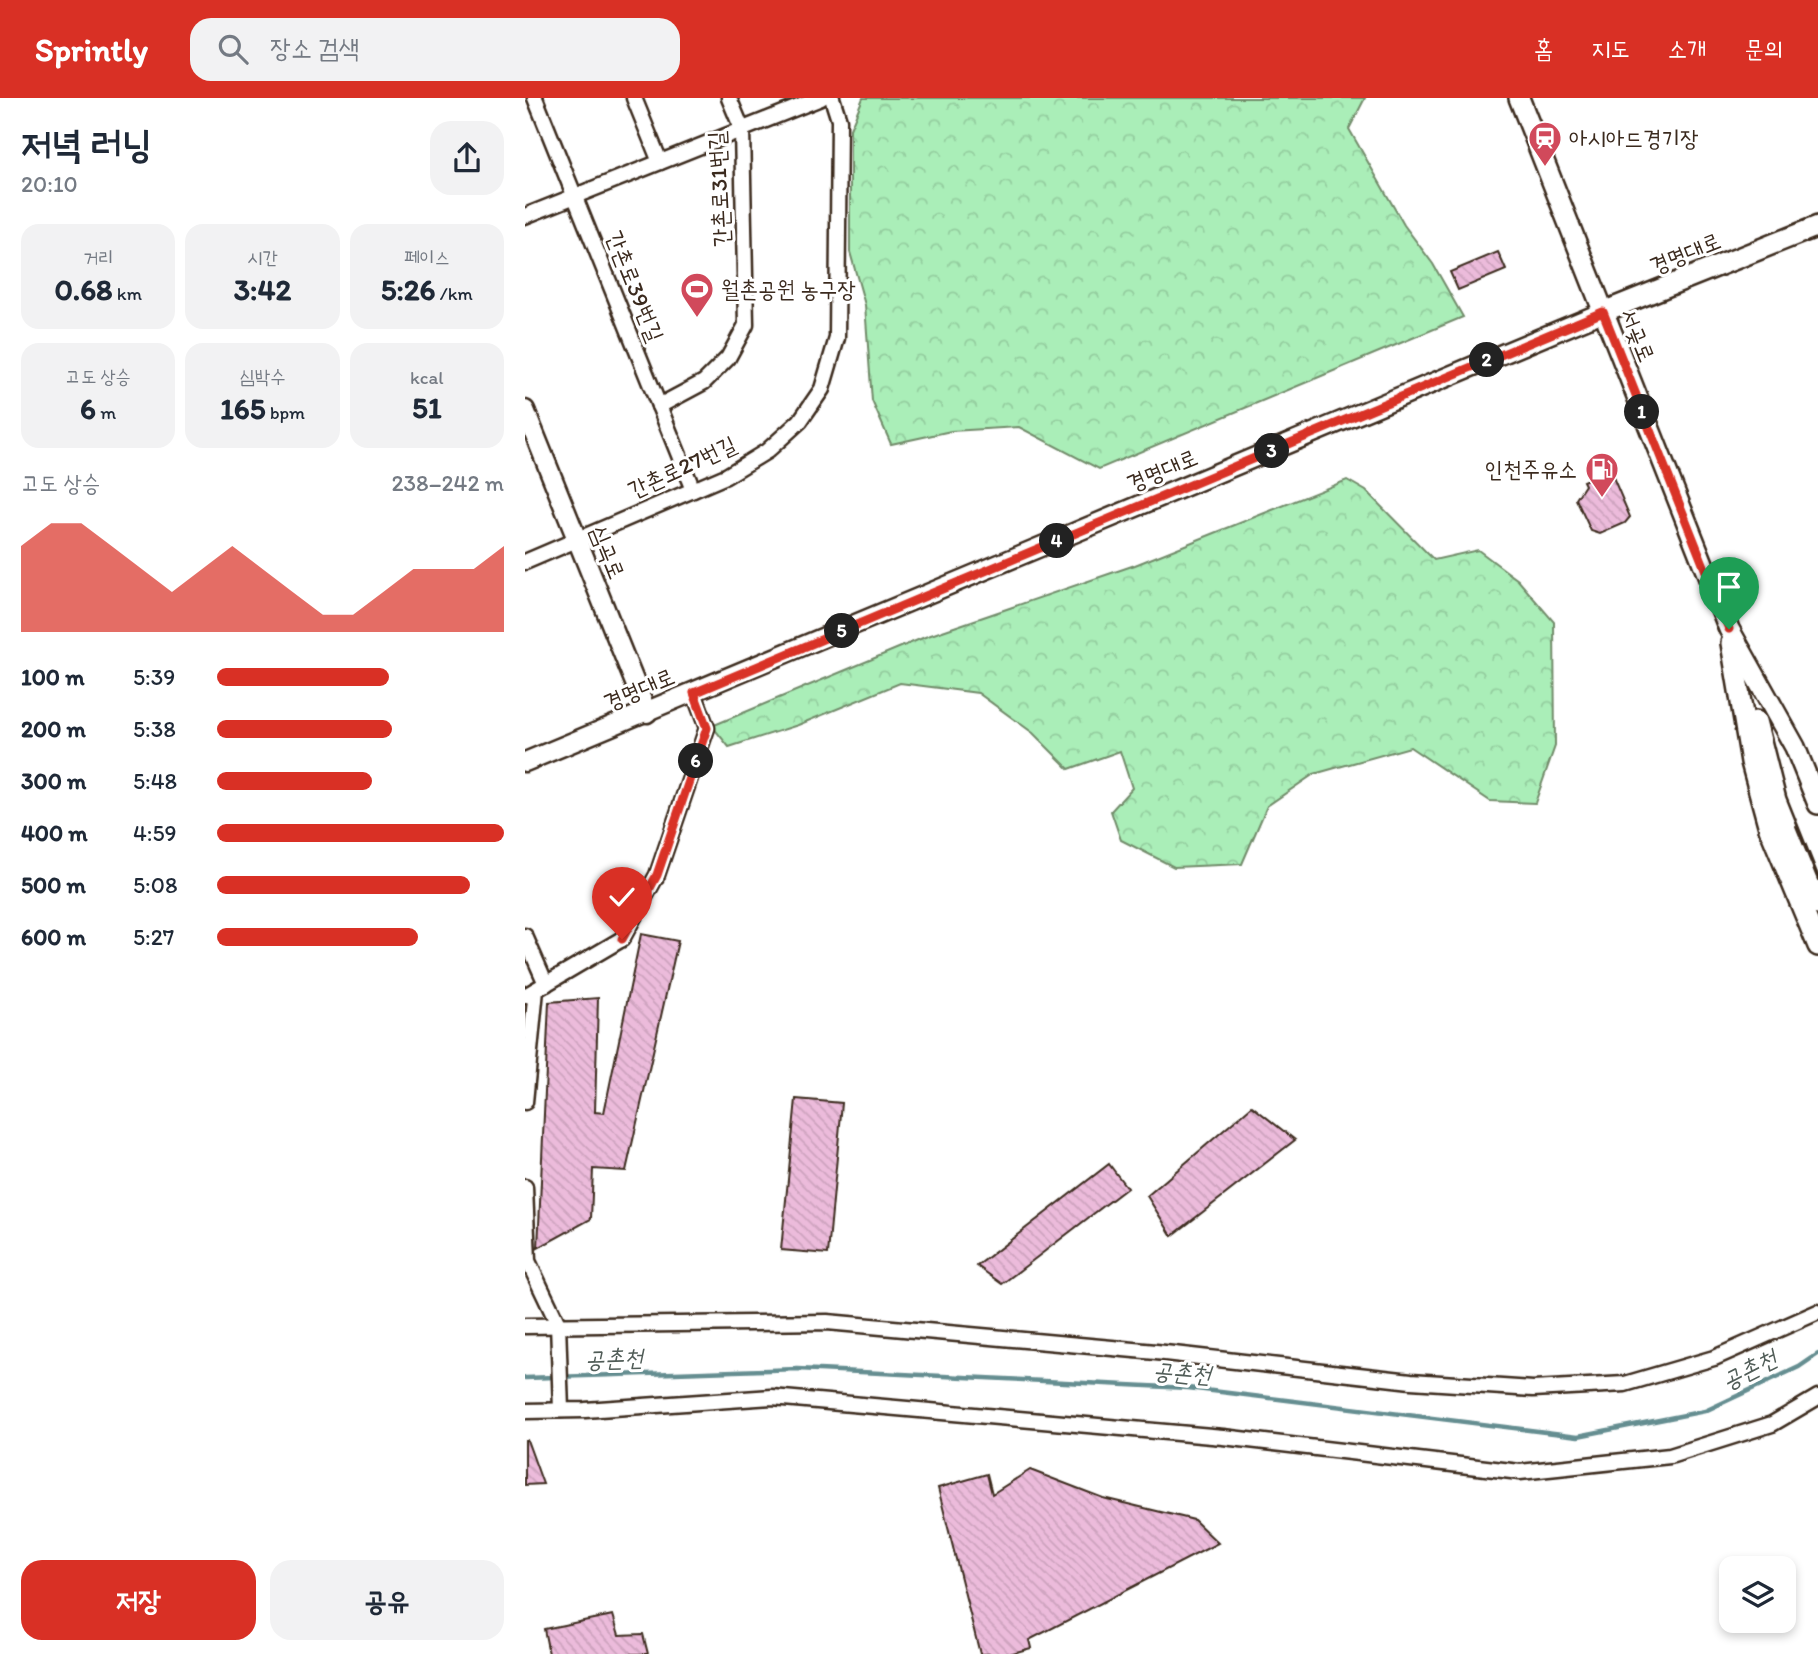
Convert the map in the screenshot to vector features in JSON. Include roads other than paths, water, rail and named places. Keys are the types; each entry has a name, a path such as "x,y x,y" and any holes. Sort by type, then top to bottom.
{"main road":[{"name":"서곶로","path":"1519,98 1729,629 1795,747 1818,804"},
{"name":"경명대로","path":"1603,312 1818,226"},
{"name":"서곶로","path":"1729,629 1751,762 1769,828 1818,946"},
{"name":"서곶로","path":"1739,648 1776,800 1818,905"}],"street":[{"name":"간촌로39번길","path":"535,98 693,490"},
{"path":"634,98 660,162"},
{"name":"간촌로31번길","path":"659,406 704,382 728,358 746,325 742,129 730,98"},
{"path":"525,216 821,98"},
{"name":"간촌로27번길","path":"525,562 726,476 767,451 800,421 822,389 837,338 839,120 832,98"},
{"name":"경명대로","path":"525,762 1603,312"},
{"name":"심곡로","path":"525,410 647,713"},
{"path":"536,990 622,939 657,875 707,728 694,693"},
{"path":"525,936 536,990 525,1102"},
{"path":"525,1187 528,1261 558,1329 561,1405"},
{"path":"525,1269 539,1283"},
{"path":"525,1326 558,1329 827,1322 1156,1352 1411,1381 1533,1389 1625,1384 1714,1358 1818,1312"},
{"path":"525,1411 561,1405 772,1397 1223,1437 1520,1472 1670,1456 1772,1424 1818,1397"}],"waterway":[{"name":"공촌천","path":"525,1378 798,1369 1188,1388 1578,1436 1705,1411 1799,1367 1818,1354"}],"tram line":[{"path":"1796,826 1818,880"}],"place":[{"name":"아시아드경기장","path":"1545,168"},
{"name":"월촌공원 농구장","path":"697,319"},
{"name":"인천주유소","path":"1602,499"}]}
